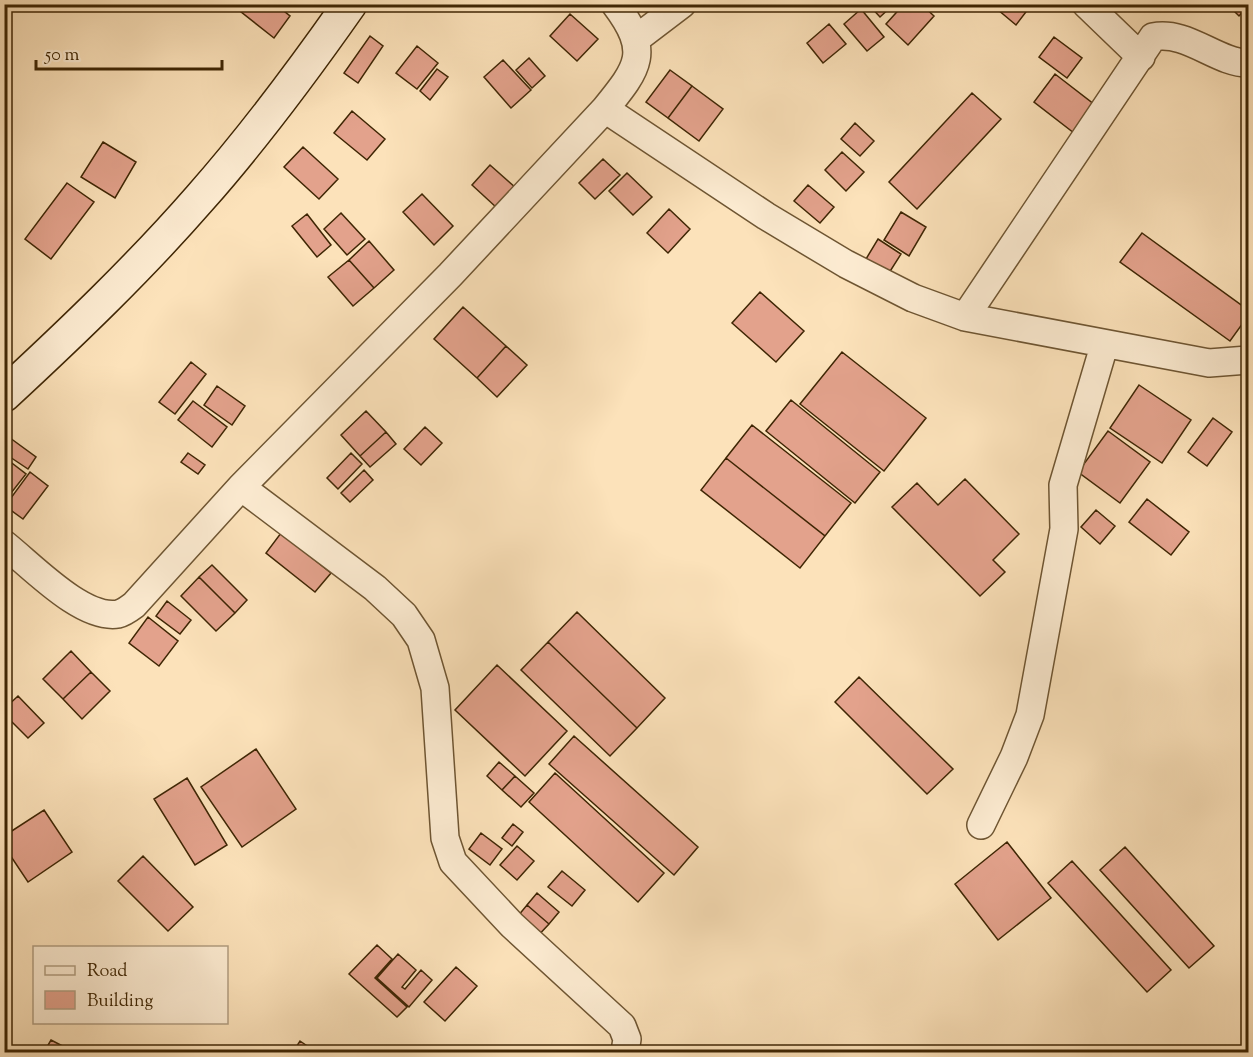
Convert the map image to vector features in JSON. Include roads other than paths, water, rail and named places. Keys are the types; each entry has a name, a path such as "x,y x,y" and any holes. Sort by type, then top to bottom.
{"street":[{"path":"4,395 88,318 200,199 302,72 350,4"},
{"path":"4,544 81,606 101,613 119,614 134,605 241,487 450,275 605,110 636,65 638,52 636,39 615,4"},
{"path":"636,39 682,4"},
{"path":"1086,4 1141,57"},
{"path":"965,317 1153,37 1163,35 1248,63"},
{"path":"605,110 766,216 846,264 913,298 965,317 1104,346 1209,363 1248,360"},
{"path":"981,825 1014,757 1030,715 1064,529 1064,484 1104,346"},
{"path":"241,487 375,588 404,615 421,640 435,688 445,838 453,862 512,925 622,1026 627,1039 625,1053"}]}
